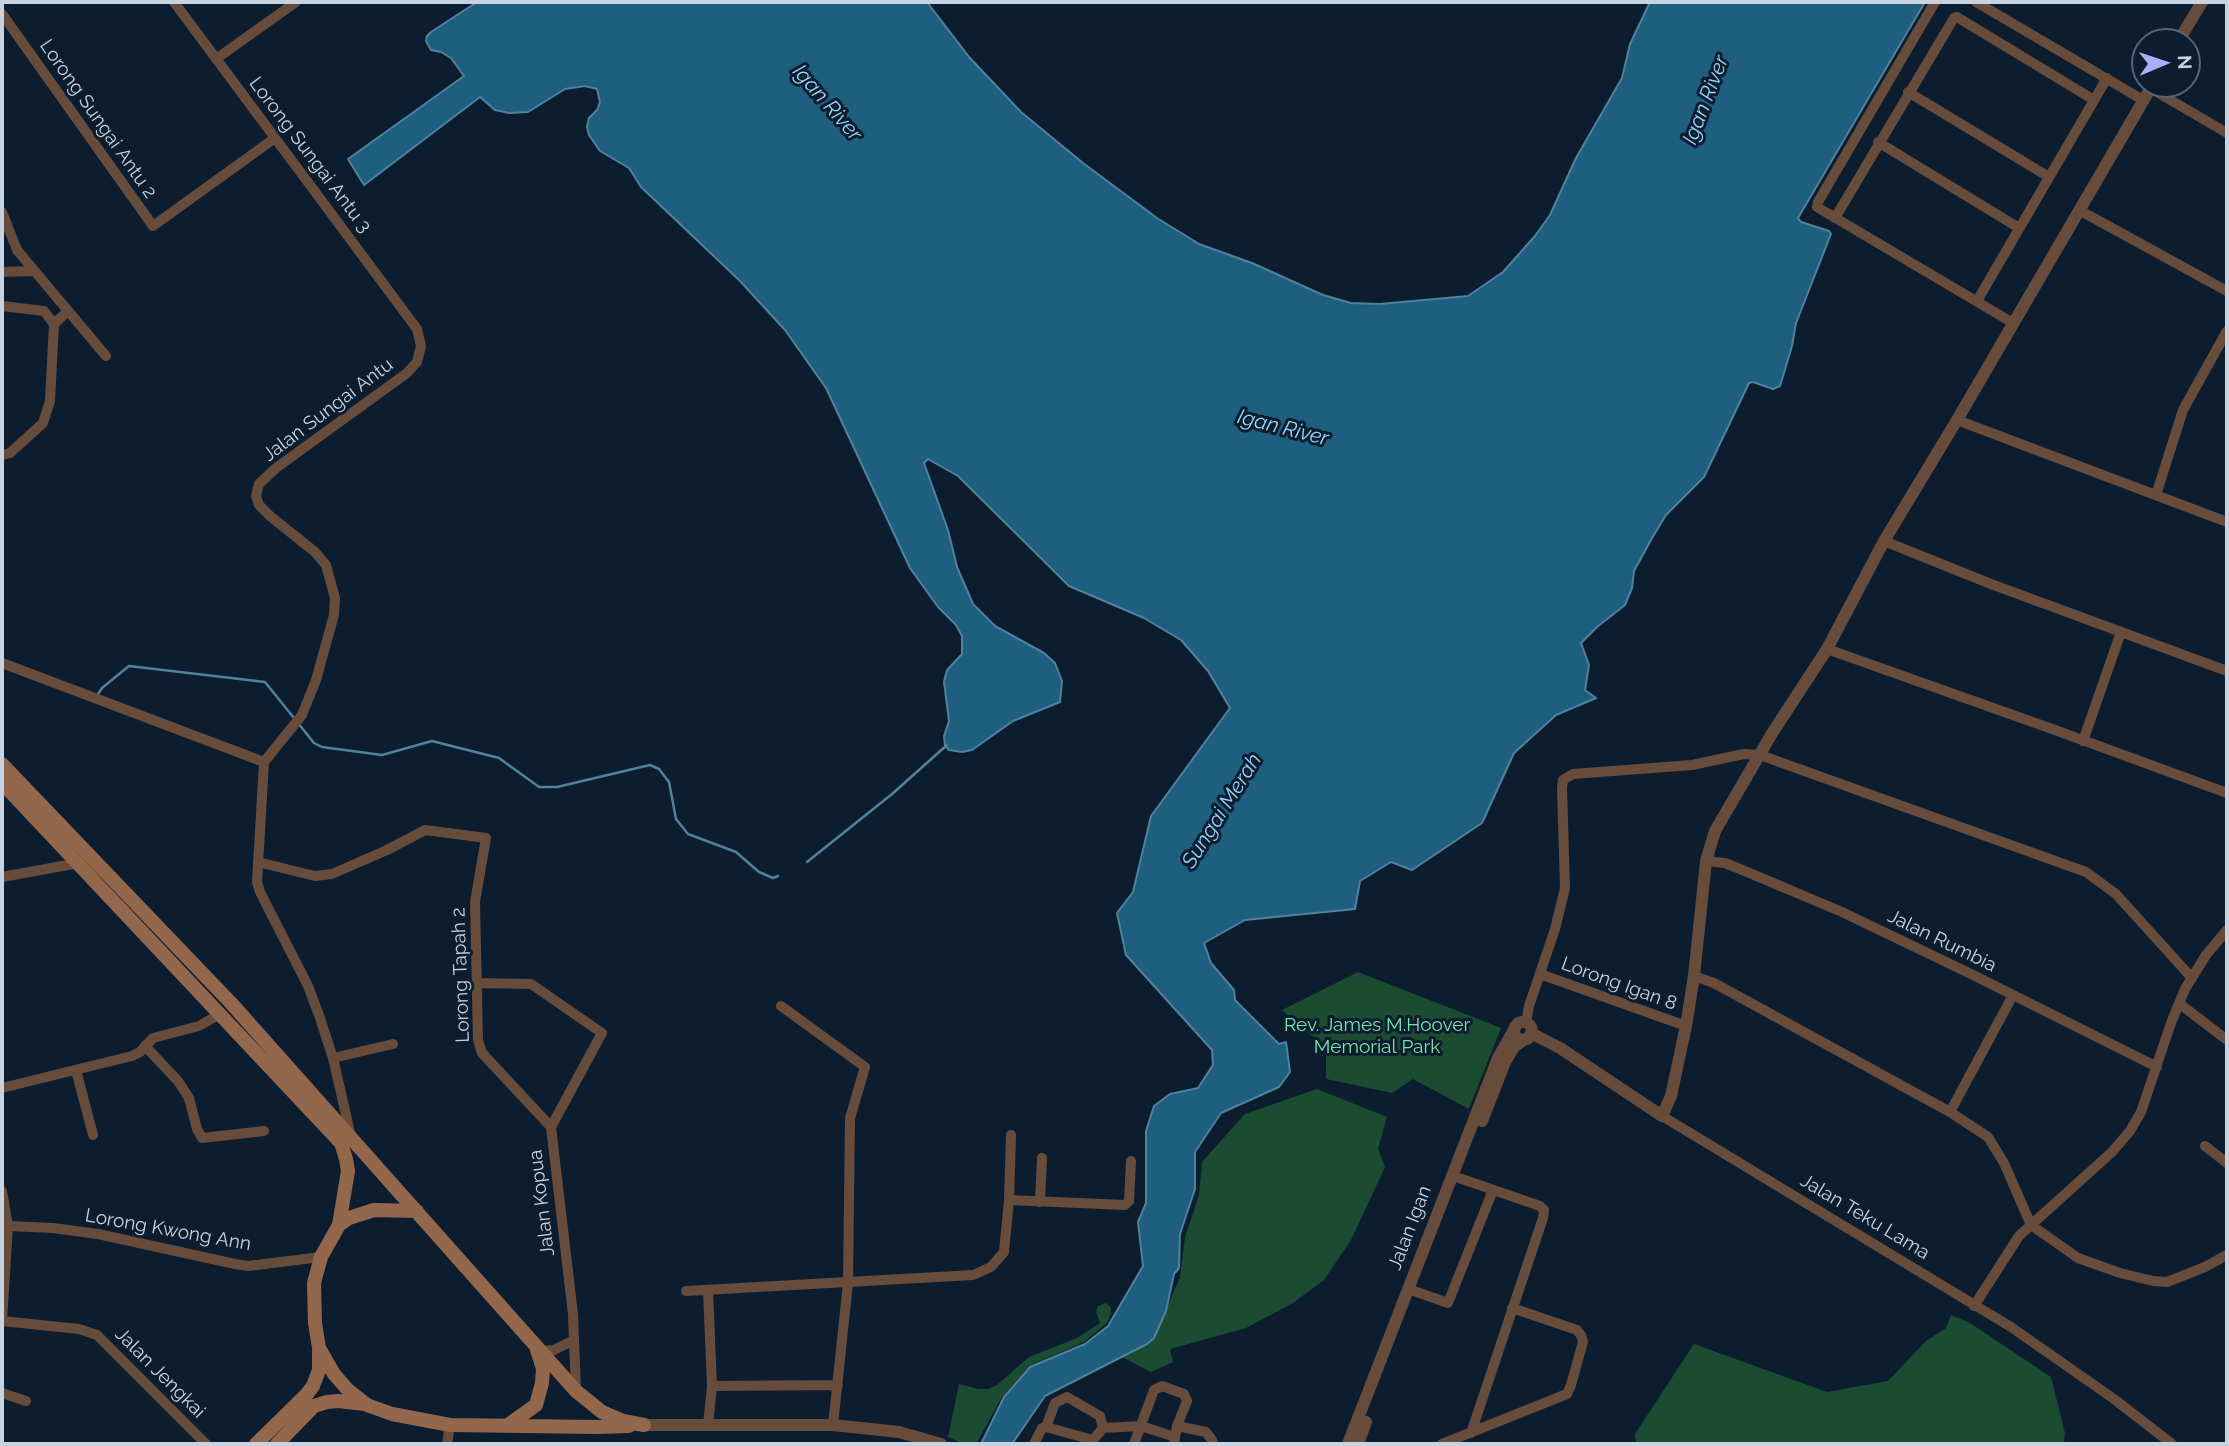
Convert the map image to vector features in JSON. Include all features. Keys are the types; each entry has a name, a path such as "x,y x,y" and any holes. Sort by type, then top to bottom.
{"main road":[{"path":"2,764 231,1003 576,1391 602,1412 644,1425"},
{"path":"2,783 341,1143 348,1171 339,1225 321,1257 314,1283 319,1370 307,1394 256,1444"},
{"path":"339,1225 349,1218 374,1210 417,1211"},
{"path":"319,1348 334,1374 367,1405"},
{"path":"505,1427 536,1405 543,1369 539,1348"},
{"path":"277,1444 314,1406 338,1401 367,1405 392,1414 450,1425 644,1425"}],"street":[{"name":"Lorong Sungai Antu 3","path":"174,2 417,329"},
{"path":"216,59 296,2"},
{"path":"1935,2 1818,202 1819,208 2013,323"},
{"path":"1976,2 2106,78 2131,86"},
{"path":"2186,28 2202,2"},
{"name":"Lorong Sungai Antu 2","path":"2,13 152,226 275,138"},
{"path":"1835,218 1955,17 2094,100"},
{"path":"1977,301 2106,78"},
{"path":"1908,92 2049,177"},
{"path":"1662,1116 1671,1096 1686,1026 1706,861 1715,831 1826,649 1884,541 2145,98"},
{"path":"2162,98 2227,133"},
{"path":"1878,142 2019,228"},
{"path":"2079,209 2227,291"},
{"path":"2,212 17,250 106,356"},
{"path":"2,272 33,271"},
{"path":"2,306 44,311 54,324 47,415 43,423 10,453 2,455"},
{"path":"54,324 67,312"},
{"name":"Jalan Sungai Antu","path":"264,762 302,715 316,680 334,615 334,598 326,565 315,552 259,505 256,496 259,484 276,468 407,373 417,362 421,346 417,329"},
{"path":"2156,495 2183,410 2227,331"},
{"path":"1957,420 2227,522"},
{"path":"1884,541 1991,584 2227,671"},
{"path":"2083,741 2121,632"},
{"path":"1826,649 2227,793"},
{"path":"2,663 264,762 257,882 308,986 333,1058 351,1137"},
{"path":"1524,1031 1565,888 1563,780 1573,774 1692,765 1744,754 1760,755 2086,872 2116,894 2191,977"},
{"name":"Lorong Tapah 2","path":"258,862 315,876 332,874 425,830 486,838 475,902 478,1040 482,1053 551,1127"},
{"name":"Jalan Rumbia","path":"1706,861 1724,863 1842,912 2157,1067"},
{"path":"2,877 79,863"},
{"path":"1974,1306 2019,1236 2112,1152 2130,1131 2141,1112 2171,1023 2191,977 2227,930"},
{"name":"Lorong Igan 8","path":"1540,974 1686,1026"},
{"path":"1694,976 1714,983 1950,1112 1981,1132 1993,1143 2004,1163 2031,1225 2078,1258 2120,1273 2166,1282 2227,1255"},
{"name":"Jalan Kopua","path":"477,983 531,984 602,1033 551,1127 573,1314 576,1391"},
{"path":"1950,1112 2013,995"},
{"path":"2180,1004 2227,1040"},
{"path":"781,1006 865,1067 850,1118 848,1283 833,1425"},
{"path":"2,1088 132,1056 157,1037 199,1026 219,1014"},
{"name":"Jalan Teku Lama","path":"1524,1031 1560,1048 1662,1116 2011,1328 2103,1391 2172,1444"},
{"name":"Jalan Igan","path":"1361,1440 1459,1178 1506,1062 1524,1031"},
{"name":"Jalan Igan","path":"1348,1444 1498,1058 1524,1031"},
{"path":"333,1058 393,1044"},
{"path":"145,1045 175,1077 189,1098 202,1138 264,1131"},
{"path":"76,1070 93,1135"},
{"path":"686,1292 973,1275 991,1267 1004,1252 1011,1135"},
{"path":"2205,1146 2227,1163"},
{"path":"1040,1202 1042,1158"},
{"path":"1009,1200 1125,1205 1129,1201 1131,1161"},
{"path":"1459,1178 1544,1210 1471,1433"},
{"path":"1415,1291 1448,1303 1493,1190"},
{"path":"2,1191 8,1226 2,1321"},
{"name":"Lorong Kwong Ann","path":"8,1226 98,1234 235,1264 249,1265 321,1257"},
{"path":"708,1290 712,1386 708,1425"},
{"path":"1442,1444 1558,1399 1567,1394 1572,1385 1583,1342 1581,1335 1577,1330 1512,1308"},
{"name":"Jalan Jengkai","path":"2,1321 79,1329 97,1335 206,1444"},
{"path":"539,1348 554,1350 574,1340"},
{"path":"712,1386 838,1385"},
{"path":"1134,1444 1154,1390 1162,1386 1184,1394 1187,1401 1175,1436"},
{"path":"2,1393 26,1401"},
{"path":"1034,1444 1042,1428 1046,1427 1055,1404 1066,1397 1100,1416 1103,1428"},
{"path":"447,1444 450,1425"},
{"path":"644,1425 833,1425 899,1432 941,1444"},
{"path":"1046,1427 1092,1442 1103,1428 1141,1426 1175,1436 1206,1432 1213,1444"}],"green space":[{"name":"Rev. James M.Hoover Memorial Park","path":"1358,972 1501,1028 1469,1109 1413,1079 1392,1093 1326,1079 1326,1048 1282,1010"},
{"path":"1317,1089 1387,1117 1378,1149 1385,1167 1351,1240 1324,1280 1293,1303 1246,1328 1170,1349 1173,1362 1151,1372 1122,1357 1154,1338 1180,1277 1185,1237 1199,1195 1202,1162 1245,1114"},
{"path":"1106,1303 1111,1308 1107,1323 1084,1342 1029,1366 1002,1397 976,1444 964,1444 948,1437 959,1384 978,1389 997,1385 1029,1357 1077,1338 1100,1323 1096,1312 1098,1306"},
{"path":"1951,1315 1970,1323 2051,1377 2065,1433 2064,1444 1636,1444 1635,1434 1694,1344 1827,1392 1888,1381 1926,1341 1946,1328"}],"water":[{"path":"477,2 927,2 969,57 1021,112 1083,163 1157,218 1199,244 1252,263 1323,295 1351,303 1380,304 1468,296 1503,272 1550,215 1576,158 1622,78 1630,44 1650,2 1925,2 1798,218 1801,222 1831,234 1796,323 1780,386 1773,389 1749,383 1704,477 1666,515 1652,538 1634,571 1632,588 1625,605 1581,643 1589,665 1585,690 1596,698 1556,715 1514,753 1482,823 1412,870 1391,862 1360,881 1355,909 1245,920 1204,943 1211,963 1234,990 1235,1000 1279,1044 1286,1042 1290,1072 1279,1087 1221,1113 1195,1152 1195,1189 1180,1234 1179,1268 1174,1274 1166,1311 1154,1338 1045,1396 1012,1444 981,1444 1004,1397 1030,1367 1085,1344 1108,1326 1143,1266 1138,1222 1146,1203 1146,1131 1154,1106 1170,1094 1198,1088 1213,1065 1212,1050 1126,955 1117,913 1133,892 1151,816 1230,708 1208,671 1181,640 1144,618 1069,586 958,476 928,459 924,463 948,530 957,567 973,604 995,626 1044,653 1055,663 1062,681 1060,702 1013,721 972,750 949,750 945,746 944,736 949,721 944,682 947,670 962,654 962,636 910,568 826,388 785,330 740,281 641,187 629,168 600,151 589,135 589,118 600,102 597,89 585,86 565,89 528,112 509,113 495,110 480,97 364,185 348,159 464,76 451,58 431,50 426,41 431,32"}],"waterway":[{"path":"98,694 129,666 265,682 294,718"},
{"path":"298,723 314,743 322,747 382,755 432,741 499,758 539,787 557,787 650,765 659,769 669,782 676,819 688,834 736,852 759,872 773,878 778,876"},
{"path":"807,862 892,794 947,745"}],"water label":[{"name":"Igan River","path":"1706,100"},
{"name":"Igan River","path":"827,103"},
{"name":"Igan River","path":"1283,428"},
{"name":"Sungai Merah","path":"1222,811"}]}
